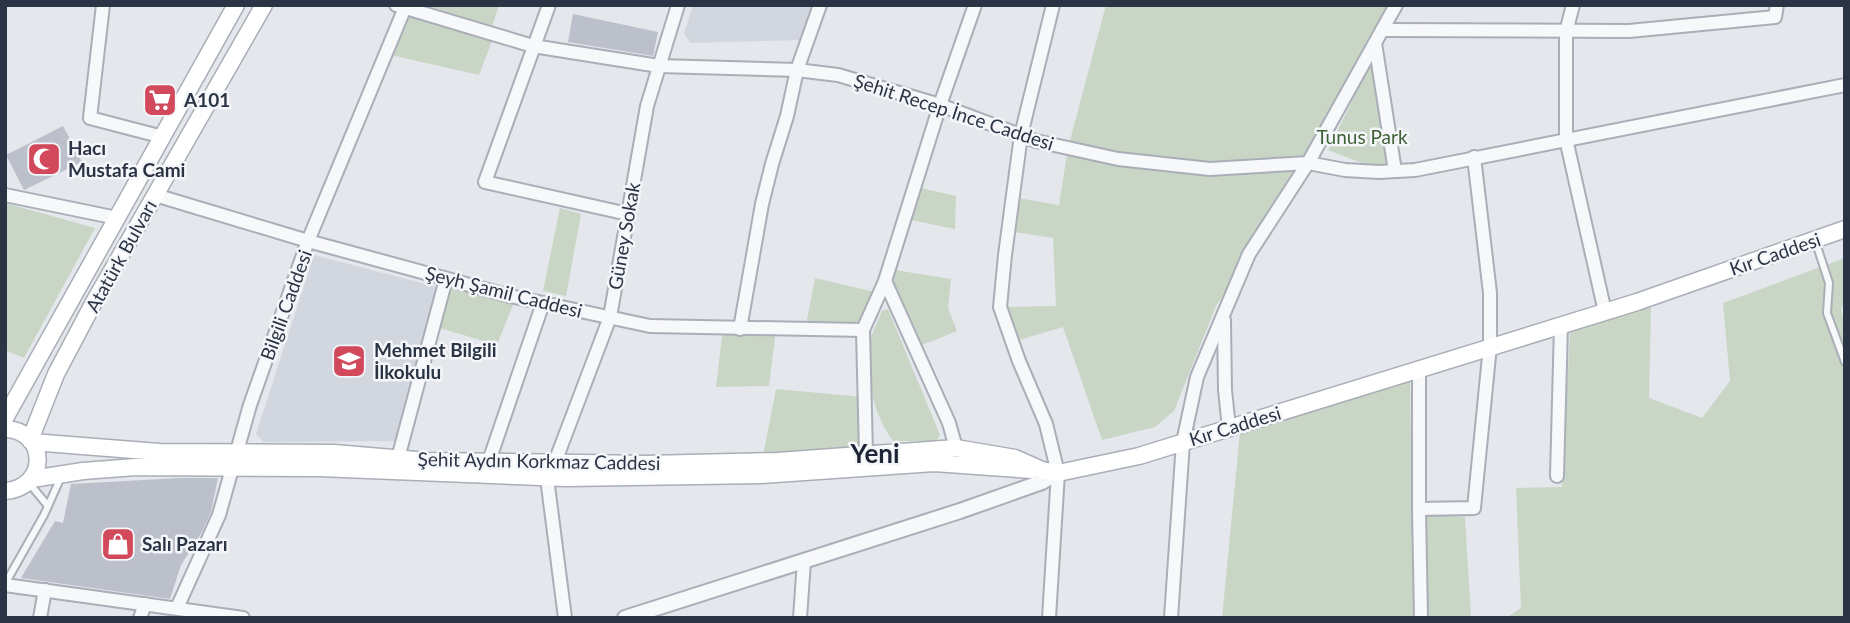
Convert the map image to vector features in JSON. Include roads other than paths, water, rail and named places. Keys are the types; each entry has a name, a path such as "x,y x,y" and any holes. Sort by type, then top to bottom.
{"main road":[{"name":"Atatürk Bulvarı","path":"5,418 236,5"},
{"name":"Atatürk Bulvarı","path":"31,441 56,374 94,302 264,5"},
{"name":"Kır Caddesi","path":"1050,472 1139,456 1605,312 1845,229"},
{"name":"Şehit Aydın Korkmaz Caddesi","path":"5,429 19,431 31,441 319,468 547,478 748,476 934,463 1050,472"},
{"path":"17,488 38,461 31,441"},
{"name":"Şehit Aydın Korkmaz Caddesi","path":"17,488 62,474 334,453 398,458 647,464 778,461 956,448 1015,458 1050,472"}],"street":[{"path":"103,5 90,118 163,137"},
{"path":"550,5 485,182 628,214"},
{"name":"Güney Sokak","path":"555,462 610,317 647,106 678,5"},
{"path":"740,329 762,204 797,70 820,5"},
{"path":"866,454 863,330 885,281 940,105 975,5"},
{"path":"1049,618 1050,472 1046,424 1000,307 1004,255 1021,135 1053,5"},
{"path":"1171,618 1183,442 1197,377 1249,254 1308,163 1396,5"},
{"path":"1573,5 1566,32 1566,139 1605,312"},
{"path":"1382,30 1629,31 1775,17 1777,5"},
{"name":"Şehit Recep İnce Caddesi","path":"402,6 533,46 659,66 797,70 838,75 940,105 1036,141 1118,159 1210,169 1308,163 1345,170 1415,170 1845,85"},
{"name":"Bilgili Caddesi","path":"177,608 219,515 250,405 308,241 402,6"},
{"path":"1375,43 1395,171"},
{"path":"1419,509 1474,508 1490,346 1490,293 1474,158"},
{"path":"5,195 117,218"},
{"name":"Şeyh Şamil Caddesi","path":"155,195 446,279 650,326 863,330"},
{"path":"398,458 446,279"},
{"path":"885,281 949,423 956,448"},
{"path":"489,461 542,303"},
{"path":"1224,317 1225,390 1229,428"},
{"path":"1557,476 1561,325"},
{"path":"1419,368 1421,618"},
{"name":"Kır Caddesi","path":"625,618 972,507 1042,482 1050,472"},
{"path":"547,478 565,618"},
{"path":"800,618 804,561"},
{"path":"5,584 243,618"},
{"path":"40,618 45,590"},
{"path":"140,618 145,604"}],"lane":[{"path":"1815,240 1829,283 1827,313 1845,362"},
{"path":"5,584 48,506 62,474"},
{"path":"17,488 48,506"}],"place":[{"name":"A101","path":"160,100"},
{"name":"Hacı Mustafa Cami","path":"44,159"},
{"name":"Mehmet Bilgili İlkokulu","path":"349,361"},
{"name":"Salı Pazarı","path":"118,544"}],"district":[{"name":"Yeni","path":"875,454"}],"park label":[{"name":"Tunus Park","path":"1362,137"}]}
